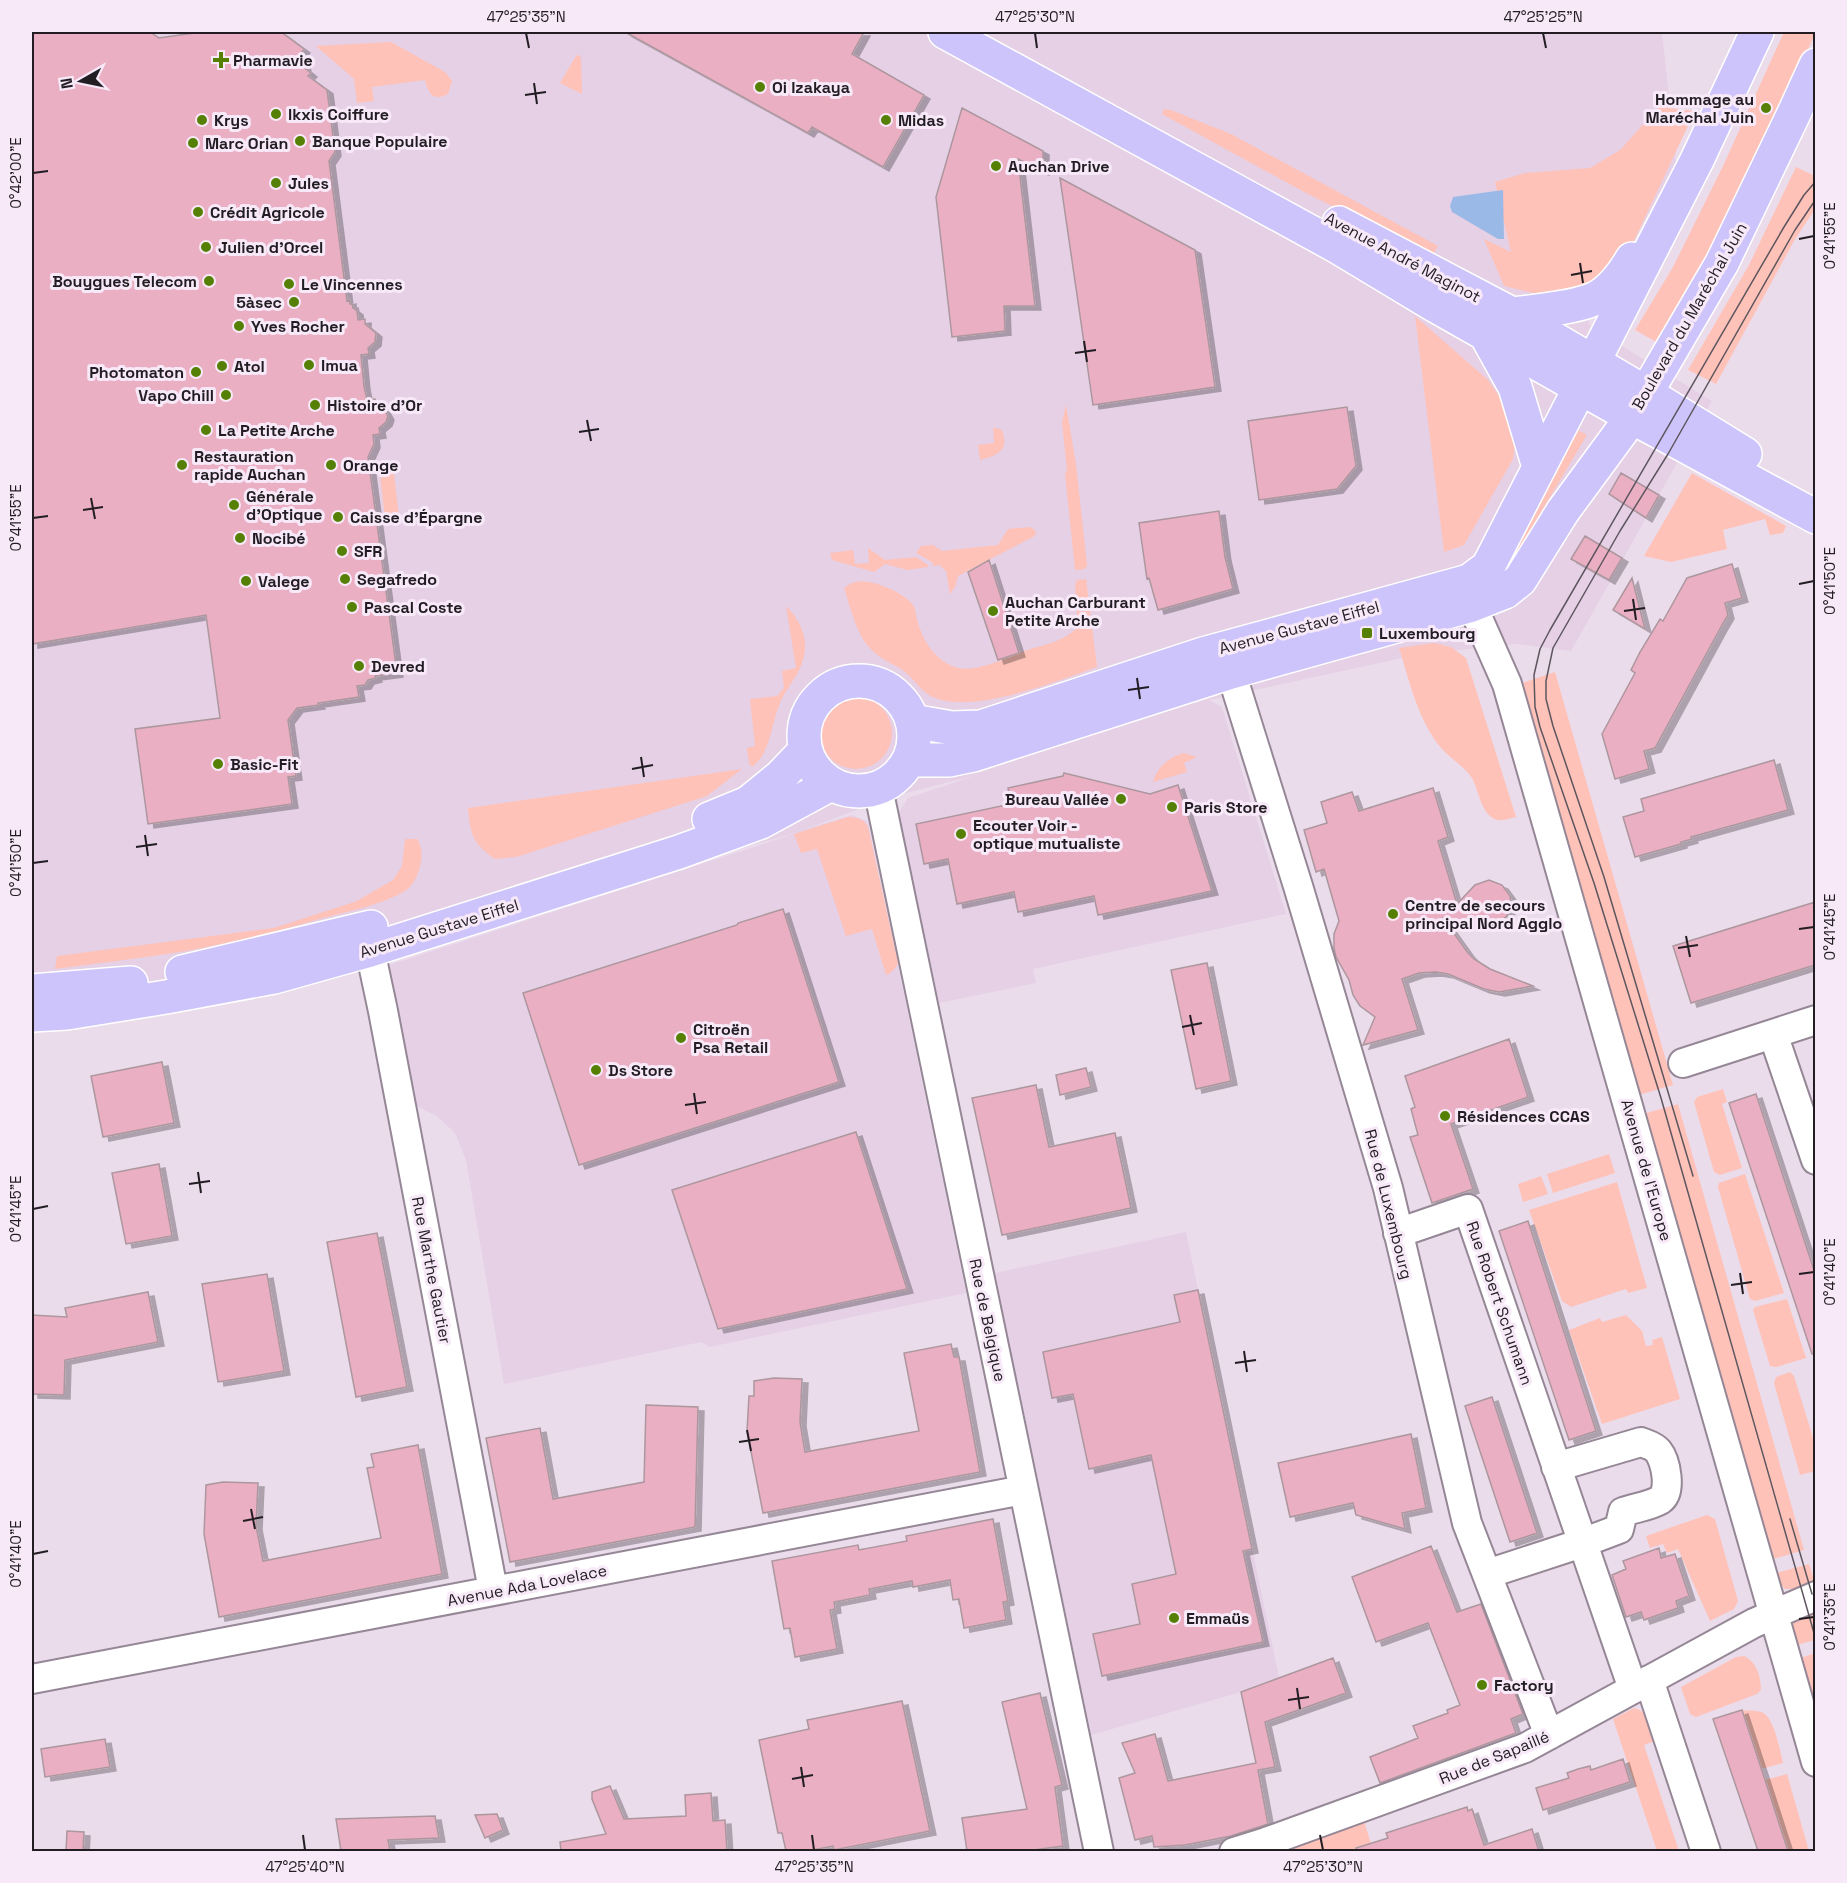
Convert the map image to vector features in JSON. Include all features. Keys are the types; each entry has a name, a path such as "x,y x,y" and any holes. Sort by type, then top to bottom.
{"main road":[{"name":"Avenue André Maginot","path":"945,32 1338,247 1485,333 1586,375 1627,398 1815,517"},
{"name":"Avenue André Maginot","path":"983,32 1512,314 1586,375"},
{"name":"Boulevard du Maréchal Juin","path":"1586,375 1697,160 1757,32"},
{"name":"Boulevard du Maréchal Juin","path":"1627,398 1736,236 1815,65"},
{"name":"Boulevard du Maréchal Juin","path":"1512,314 1559,307 1595,298 1623,275 1673,189 1697,160"},
{"name":"Boulevard du Maréchal Juin","path":"1627,398 1623,348 1628,329 1688,202 1697,160"},
{"path":"1485,333 1515,387 1539,467"},
{"name":"Avenue Gustave Eiffel","path":"909,760 949,760 973,755 1471,593 1488,567 1586,375"},
{"name":"Avenue André Maginot","path":"1627,398 1704,430 1815,496"},
{"name":"Avenue Gustave Eiffel","path":"912,721 952,728 981,727 1203,654 1471,593 1505,592 1520,580 1563,511 1627,398"},
{"path":"853,680 882,685 905,705 912,721 914,747 909,760 891,782 878,788 862,792 846,790 831,784 815,770 805,751 803,734 806,718 813,703 838,684 853,680"},
{"name":"Avenue Gustave Eiffel","path":"32,991 132,983 234,961 380,924 677,831 748,803 780,777 805,751"},
{"name":"Avenue Gustave Eiffel","path":"32,1015 67,1013 274,977 370,950 679,852 761,822 831,784"}],"street":[{"name":"Avenue de l'Europe","path":"1471,593 1510,694 1815,1762"},
{"name":"Rue de Luxembourg","path":"1231,672 1388,1188 1467,1523 1549,1735"},
{"name":"Rue de Belgique","path":"878,788 1099,1851"},
{"name":"Rue Marthe Gautier","path":"370,950 493,1590"},
{"path":"1683,1064 1815,1020"},
{"path":"1773,1034 1815,1160"},
{"name":"Rue Robert Schumann","path":"1398,1233 1468,1209 1582,1543 1706,1851"},
{"path":"1487,1574 1619,1529 1623,1512 1661,1499 1667,1490 1666,1473 1658,1451 1641,1442 1556,1467"},
{"name":"Avenue Ada Lovelace","path":"32,1679 1023,1490"},
{"name":"Rue de Sapaillé","path":"1234,1851 1266,1842 1525,1748 1773,1614 1815,1596"}],"shaded area":[{"path":"32,32 1662,32 1676,162 1628,251 1577,295 1591,327 1712,401 1571,651 1516,644 1421,654 1209,700 1222,707 1286,914 1033,969 1036,983 939,1003 899,812 908,798 977,775 894,796 803,830 852,815 868,822 966,1293 710,1347 701,1342 504,1384 466,1160 455,1133 437,1116 416,1106 383,967 803,831 120,1018 32,1027"},
{"path":"1784,32 1815,32 1815,34 1736,213 1660,344 1635,330 1673,267 1723,166"},
{"path":"391,42 445,72 452,81 448,94 435,97 428,89 425,80 372,87 374,101 357,103 354,79 316,46"},
{"path":"579,55 582,94 560,83 576,56"},
{"path":"1659,107 1695,111 1626,258 1599,281 1565,292 1541,295 1504,286 1484,239 1511,252 1495,182 1525,173 1590,168 1620,150"},
{"path":"1164,109 1231,134 1438,246 1432,256 1304,192 1162,114"},
{"path":"1796,167 1815,176 1815,209 1794,241 1716,384 1688,370 1749,265"},
{"path":"1415,316 1488,380 1499,396 1515,445 1513,459 1464,545 1444,552"},
{"path":"1066,405 1076,464 1087,565 1085,569 1075,570 1062,422"},
{"path":"993,428 1001,429 1004,436 1003,447 997,454 980,460 978,445 994,443"},
{"path":"1574,428 1587,435 1515,556 1511,557"},
{"path":"387,467 394,474 399,518 393,525 385,519 380,474"},
{"path":"1692,473 1786,526 1783,533 1770,535 1765,519 1723,530 1727,549 1671,562 1644,556"},
{"path":"1030,527 1035,530 1036,534 1033,537 958,576 950,594 946,571 939,565 933,566 932,562 916,553 921,546 933,545 942,551 998,545 1008,529"},
{"path":"868,548 885,560 916,557 928,567 908,570 885,564 874,572 832,560 830,553 853,550 855,564 869,563"},
{"path":"1086,579 1097,667 1015,694 970,702 950,701 929,695 903,670 872,650 860,634 844,588 854,582 870,582 903,596 913,605 917,621 932,651 944,662 966,669 992,663 1054,642 1073,631 1078,626 1075,584 1077,580"},
{"path":"786,606 801,628 805,652 800,668 780,703 767,746 752,767 749,763 747,748 755,746 750,699 777,696 784,688 782,671 796,668"},
{"path":"1434,643 1451,647 1466,658 1516,817 1498,820 1488,814 1472,778 1442,749 1421,714 1399,648"},
{"path":"1555,672 1673,1085 1639,1095 1519,684"},
{"path":"856,697 876,703 886,713 892,733 886,753 876,763 856,769 836,763 826,753 820,733 826,713 836,703"},
{"path":"1184,753 1197,757 1184,763 1187,772 1153,782 1164,763"},
{"path":"742,769 707,796 516,857 495,859 477,843 470,825 468,808"},
{"path":"848,817 860,819 868,827 898,963 886,975 872,929 846,936 817,849 801,853 794,834"},
{"path":"405,839 417,839 420,844 421,859 418,874 410,887 386,900 220,944 170,954 55,969 57,956 274,928 357,901 393,880 402,866"},
{"path":"1723,1089 1727,1102 1722,1104 1742,1168 1720,1175 1714,1172 1694,1102 1697,1097"},
{"path":"1678,1104 1804,1550 1770,1560 1643,1114"},
{"path":"1609,1154 1615,1173 1553,1193 1547,1174"},
{"path":"1745,1174 1784,1293 1755,1301 1750,1299 1718,1187 1719,1183"},
{"path":"1541,1176 1548,1194 1523,1202 1518,1184"},
{"path":"1617,1182 1647,1288 1628,1293 1626,1289 1571,1307 1562,1301 1529,1210"},
{"path":"1186,1232 1279,1677 1241,1692 1091,1735 995,1273"},
{"path":"1787,1299 1806,1358 1776,1367 1770,1366 1753,1310 1755,1307"},
{"path":"1626,1315 1642,1331 1646,1346 1653,1345 1652,1340 1662,1337 1680,1399 1602,1424 1569,1330 1600,1318 1602,1322"},
{"path":"1790,1372 1794,1376 1815,1444 1815,1471 1800,1475 1774,1383 1776,1377"},
{"path":"1707,1515 1715,1519 1738,1601 1734,1609 1710,1621 1678,1549 1667,1553 1663,1544 1650,1548 1646,1536"},
{"path":"1809,1564 1815,1583 1796,1589 1785,1589 1772,1574"},
{"path":"1815,1608 1815,1640 1793,1646 1790,1627 1792,1621"},
{"path":"1815,1653 1815,1721 1798,1659"},
{"path":"1744,1656 1757,1670 1761,1690 1757,1694 1696,1717 1690,1714 1681,1687 1736,1657"},
{"path":"1634,1708 1646,1716 1655,1741 1644,1745 1679,1851 1657,1851 1613,1719"},
{"path":"1742,1710 1761,1712 1770,1720 1783,1763 1761,1769"},
{"path":"1787,1774 1809,1851 1788,1851 1765,1780"},
{"path":"1364,1821 1373,1851 1278,1852"}],"water":[{"path":"1503,190 1504,239 1498,239 1452,212 1450,206 1453,197"}],"building":[{"name":"La Petite Arche","path":"32,32 150,32 159,38 201,32 281,32 304,49 298,58 311,73 308,76 327,90 335,152 329,161 347,301 350,300 350,304 357,311 358,320 365,319 365,324 376,333 375,342 368,348 369,354 361,355 364,386 367,400 375,399 376,404 384,409 388,416 386,422 379,428 380,434 373,435 374,444 368,457 397,673 375,676 376,678 368,680 365,685 357,686 359,697 297,708 288,720 296,776 288,777 292,804 148,824 135,729 220,718 206,615 32,644"},
{"path":"625,32 864,32 852,54 924,95 883,167 812,127 808,133"},
{"path":"962,108 1043,151 1043,171 1018,159 1035,306 1004,306 1005,331 952,337 936,197"},
{"path":"1060,178 1195,250 1215,387 1093,405"},
{"path":"1347,407 1356,466 1337,489 1259,500 1248,421"},
{"path":"1621,473 1659,495 1646,518 1609,494"},
{"path":"1219,511 1225,557 1233,589 1158,610 1149,578 1147,579 1139,523"},
{"path":"1585,536 1622,558 1609,580 1571,559"},
{"path":"989,560 1019,653 998,660 968,572"},
{"path":"1732,564 1742,598 1725,603 1728,615 1655,748 1644,751 1649,769 1615,779 1602,734 1635,673 1631,670 1640,652 1660,619 1663,621 1687,578"},
{"path":"1632,578 1645,629 1613,610"},
{"path":"1774,760 1788,810 1691,837 1692,839 1681,842 1681,844 1635,857 1623,817 1644,811 1641,799"},
{"path":"1064,773 1150,794 1178,785 1212,891 1098,915 1094,896 1018,912 1014,892 957,904 948,859 924,864 916,824 1011,804 1008,788 1063,776"},
{"name":"Centre de secours principal Nord Agglo","path":"1433,788 1448,837 1438,841 1457,904 1475,885 1489,880 1502,885 1510,896 1511,903 1507,916 1496,925 1489,926 1443,918 1474,959 1490,969 1533,986 1499,992 1484,989 1448,974 1419,973 1402,979 1418,1030 1363,1045 1375,1017 1360,1006 1336,957 1334,934 1339,921 1324,869 1316,872 1304,830 1327,823 1321,802 1352,792 1359,811"},
{"path":"1815,902 1815,965 1691,1003 1673,946"},
{"name":"Citroën Psa Retail","path":"783,909 839,1082 579,1165 523,993"},
{"path":"1207,963 1231,1081 1196,1089 1171,970"},
{"name":"Résidences CCAS","path":"1509,1039 1528,1097 1451,1124 1473,1189 1432,1203 1410,1137 1418,1135 1411,1109 1415,1107 1405,1076"},
{"path":"162,1062 174,1123 103,1137 91,1076"},
{"path":"1086,1068 1091,1087 1060,1095 1056,1075"},
{"path":"1036,1085 1049,1147 1115,1133 1131,1208 1002,1235 972,1098"},
{"path":"1756,1094 1815,1273 1815,1354 1812,1354 1729,1103"},
{"path":"856,1132 907,1289 718,1329 672,1190"},
{"path":"159,1164 172,1236 126,1244 112,1173"},
{"path":"1528,1221 1596,1431 1569,1440 1499,1231"},
{"path":"377,1233 407,1387 356,1397 327,1242"},
{"path":"267,1274 284,1371 218,1382 202,1284"},
{"path":"1198,1290 1252,1549 1243,1551 1263,1642 1102,1676 1093,1634 1140,1624 1132,1584 1176,1574 1151,1455 1089,1469 1073,1394 1052,1398 1043,1352 1180,1322 1174,1295"},
{"path":"148,1292 158,1342 65,1360 64,1395 32,1394 32,1315 67,1317 65,1308"},
{"path":"951,1344 954,1357 959,1357 980,1472 763,1513 747,1431 749,1396 754,1396 754,1381 774,1378 802,1379 800,1422 805,1452 919,1431 904,1353"},
{"path":"1492,1397 1537,1533 1510,1542 1465,1406"},
{"path":"646,1405 698,1407 695,1527 510,1562 486,1438 540,1428 553,1499 644,1482"},
{"path":"1411,1434 1426,1508 1402,1513 1405,1529 1356,1515 1353,1503 1290,1517 1278,1463"},
{"path":"418,1445 442,1574 219,1617 204,1534 206,1485 223,1482 258,1483 256,1526 263,1561 381,1538 367,1468 374,1467 371,1454"},
{"path":"993,1519 1008,1601 1003,1602 1006,1620 964,1628 959,1599 953,1600 950,1580 913,1587 912,1581 869,1589 870,1595 834,1602 835,1609 830,1610 837,1649 795,1657 790,1628 784,1629 772,1561 858,1545 859,1550 907,1541 906,1536"},
{"path":"1431,1546 1457,1612 1481,1604 1523,1714 1511,1719 1516,1733 1380,1783 1370,1757 1418,1738 1413,1726 1448,1713 1447,1710 1460,1705 1428,1623 1376,1642 1352,1577"},
{"path":"1659,1548 1661,1558 1675,1554 1689,1596 1676,1601 1678,1608 1644,1620 1641,1612 1626,1617 1612,1575 1626,1569 1623,1561"},
{"path":"1333,1658 1346,1693 1265,1722 1275,1767 1258,1770 1268,1824 1231,1836 1185,1845 1154,1847 1152,1836 1135,1840 1119,1778 1135,1773 1122,1743 1155,1734 1168,1781 1256,1763 1241,1692"},
{"path":"1040,1693 1062,1785 1055,1787 1063,1846 1026,1851 967,1851 962,1818 1027,1809 1002,1702"},
{"path":"902,1701 930,1831 834,1850 833,1846 807,1851 786,1851 782,1833 778,1833 759,1740 809,1729 807,1720"},
{"path":"1742,1710 1788,1851 1758,1851 1713,1719"},
{"path":"105,1739 110,1767 45,1777 41,1749"},
{"path":"1623,1759 1630,1782 1543,1810 1536,1788 1569,1778 1567,1773 1578,1769 1590,1766 1591,1770"},
{"path":"610,1786 624,1819 686,1816 685,1795 711,1793 713,1821 725,1820 727,1851 561,1851 560,1842 606,1834 592,1799 592,1792"},
{"path":"1467,1807 1468,1811 1472,1809 1484,1845 1532,1829 1539,1851 1357,1851 1356,1848 1388,1838 1386,1833"},
{"path":"497,1814 503,1830 485,1838 475,1815"},
{"path":"435,1816 439,1838 388,1840 390,1851 341,1851 336,1819"},
{"path":"67,1831 84,1832 83,1851 66,1851"}],"tram line":[{"path":"1816,181 1804,195 1784,227 1550,630 1540,649 1534,675 1535,707 1540,727 1594,883 1661,1098 1816,1640"},
{"path":"1693,1176 1604,877 1553,726 1546,699 1546,681 1553,648 1620,531 1668,454 1795,230 1816,199"},
{"path":"1790,1519 1812,1594"}],"place":[{"name":"Pharmavie","path":"221,60"},
{"name":"Oi Izakaya","path":"760,87"},
{"name":"Hommage au Maréchal Juin","path":"1766,108"},
{"name":"Ikxis Coiffure","path":"276,114"},
{"name":"Krys","path":"202,120"},
{"name":"Midas","path":"886,120"},
{"name":"Banque Populaire","path":"300,141"},
{"name":"Marc Orian","path":"193,143"},
{"name":"Auchan Drive","path":"996,166"},
{"name":"Jules","path":"276,183"},
{"name":"Crédit Agricole","path":"198,212"},
{"name":"Julien d'Orcel","path":"206,247"},
{"name":"Bouygues Telecom","path":"209,281"},
{"name":"Le Vincennes","path":"289,284"},
{"name":"5àsec","path":"294,302"},
{"name":"Yves Rocher","path":"239,326"},
{"name":"Imua","path":"309,365"},
{"name":"Atol","path":"222,366"},
{"name":"Photomaton","path":"196,372"},
{"name":"Vapo Chill","path":"226,395"},
{"name":"Histoire d'Or","path":"315,405"},
{"name":"La Petite Arche","path":"206,430"},
{"name":"Restauration rapide Auchan","path":"182,465"},
{"name":"Orange","path":"331,465"},
{"name":"Générale d'Optique","path":"234,505"},
{"name":"Caisse d'Épargne","path":"338,517"},
{"name":"Nocibé","path":"240,538"},
{"name":"SFR","path":"342,551"},
{"name":"Segafredo","path":"345,579"},
{"name":"Valege","path":"246,581"},
{"name":"Pascal Coste","path":"352,607"},
{"name":"Auchan Carburant Petite Arche","path":"993,611"},
{"name":"Luxembourg","path":"1367,633"},
{"name":"Devred","path":"359,666"},
{"name":"Basic-Fit","path":"218,764"},
{"name":"Bureau Vallée","path":"1121,799"},
{"name":"Paris Store","path":"1172,807"},
{"name":"Ecouter Voir - optique mutualiste","path":"961,834"},
{"name":"Centre de secours principal Nord Agglo","path":"1393,914"},
{"name":"Citroën Psa Retail","path":"681,1038"},
{"name":"Ds Store","path":"596,1070"},
{"name":"Résidences CCAS","path":"1445,1116"},
{"name":"Emmaüs","path":"1174,1618"},
{"name":"Factory","path":"1482,1685"}]}
